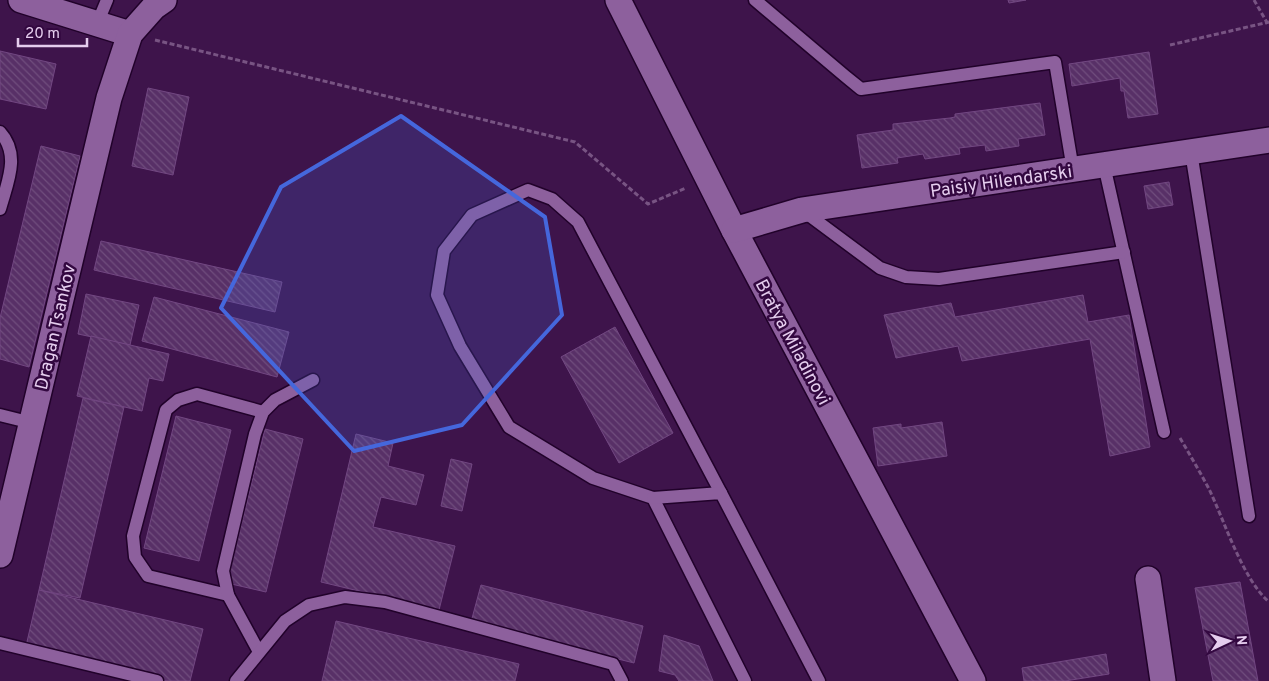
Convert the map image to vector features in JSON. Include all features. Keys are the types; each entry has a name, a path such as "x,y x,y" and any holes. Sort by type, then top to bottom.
{"street":[{"path":"21,0 130,34 154,7 164,0"},
{"name":"Bratya Miladinovi","path":"618,0 734,230 973,681"},
{"name":"Dragan Tsankov","path":"0,556 109,98 130,34"},
{"name":"Paisiy Hilendarski","path":"734,230 802,210 1269,140"},
{"path":"1148,579 1163,681"}],"lane":[{"path":"97,24 107,0"},
{"path":"755,0 862,89 1055,62 1073,170"},
{"path":"0,132 8,140 12,162 0,210"},
{"path":"1191,152 1249,516"},
{"path":"1104,165 1163,426"},
{"path":"721,493 652,498 593,478 509,428 460,346 437,295 444,251 472,215 528,190 552,199 578,222 721,493 819,681"},
{"path":"802,210 880,268 906,277 939,279 1124,252"},
{"path":"259,652 228,595 223,571 255,434 263,412 275,400 312,380"},
{"path":"228,595 148,576 135,558 134,536 166,410 178,400 197,394 263,412"},
{"path":"0,415 32,423"},
{"path":"652,498 745,681"},
{"path":"236,681 285,620 309,605 345,597 385,602 613,664 622,681"},
{"path":"0,643 157,681"}],"path":[{"path":"1170,45 1268,23 1254,0"},
{"path":"130,34 575,142 648,204 709,178"},
{"path":"1163,426 1170,421 1209,489 1235,548 1258,592 1269,602"}],"highlighted area":[{"path":"401,116 545,217 562,315 462,425 354,451 221,308 281,187"}],"building":[{"path":"1008,0 1026,0 1009,3"},
{"path":"0,51 56,64 46,109 0,99"},
{"path":"1149,52 1158,114 1128,118 1124,91 1121,91 1120,78 1072,86 1069,64"},
{"path":"148,88 189,97 173,175 132,166"},
{"path":"1040,103 1045,135 1018,139 1019,146 986,151 985,145 959,148 960,154 925,159 923,154 897,158 898,163 862,168 857,135 893,130 893,124 950,118 955,117 955,114"},
{"path":"41,146 80,156 29,367 0,359 0,318"},
{"path":"1169,182 1173,205 1148,209 1144,186"},
{"path":"101,241 282,282 275,312 94,270"},
{"path":"86,294 139,305 130,345 78,334"},
{"path":"1083,295 1088,322 1129,315 1150,447 1110,456 1090,339 962,361 958,346 896,358 884,315 951,303 955,317"},
{"path":"154,297 289,332 277,377 142,341"},
{"path":"615,327 673,433 619,463 561,357"},
{"path":"91,336 169,354 163,381 149,378 142,411 77,396"},
{"path":"83,398 124,407 80,598 39,590"},
{"path":"176,416 231,430 199,561 144,548"},
{"path":"942,422 947,456 878,466 873,428 901,424 901,428"},
{"path":"265,429 303,439 266,592 227,583"},
{"path":"356,434 393,443 388,466 424,475 416,505 381,497 373,527 455,546 439,610 321,582"},
{"path":"451,459 472,464 462,511 441,506"},
{"path":"1240,582 1258,681 1213,681 1195,588"},
{"path":"481,585 643,626 634,663 471,622"},
{"path":"39,590 203,629 190,681 166,681 26,646"},
{"path":"336,621 519,664 515,681 322,681"},
{"path":"664,635 699,646 713,681 679,681 675,675 659,671"},
{"path":"1106,654 1109,674 1065,681 1024,681 1022,668"}]}
